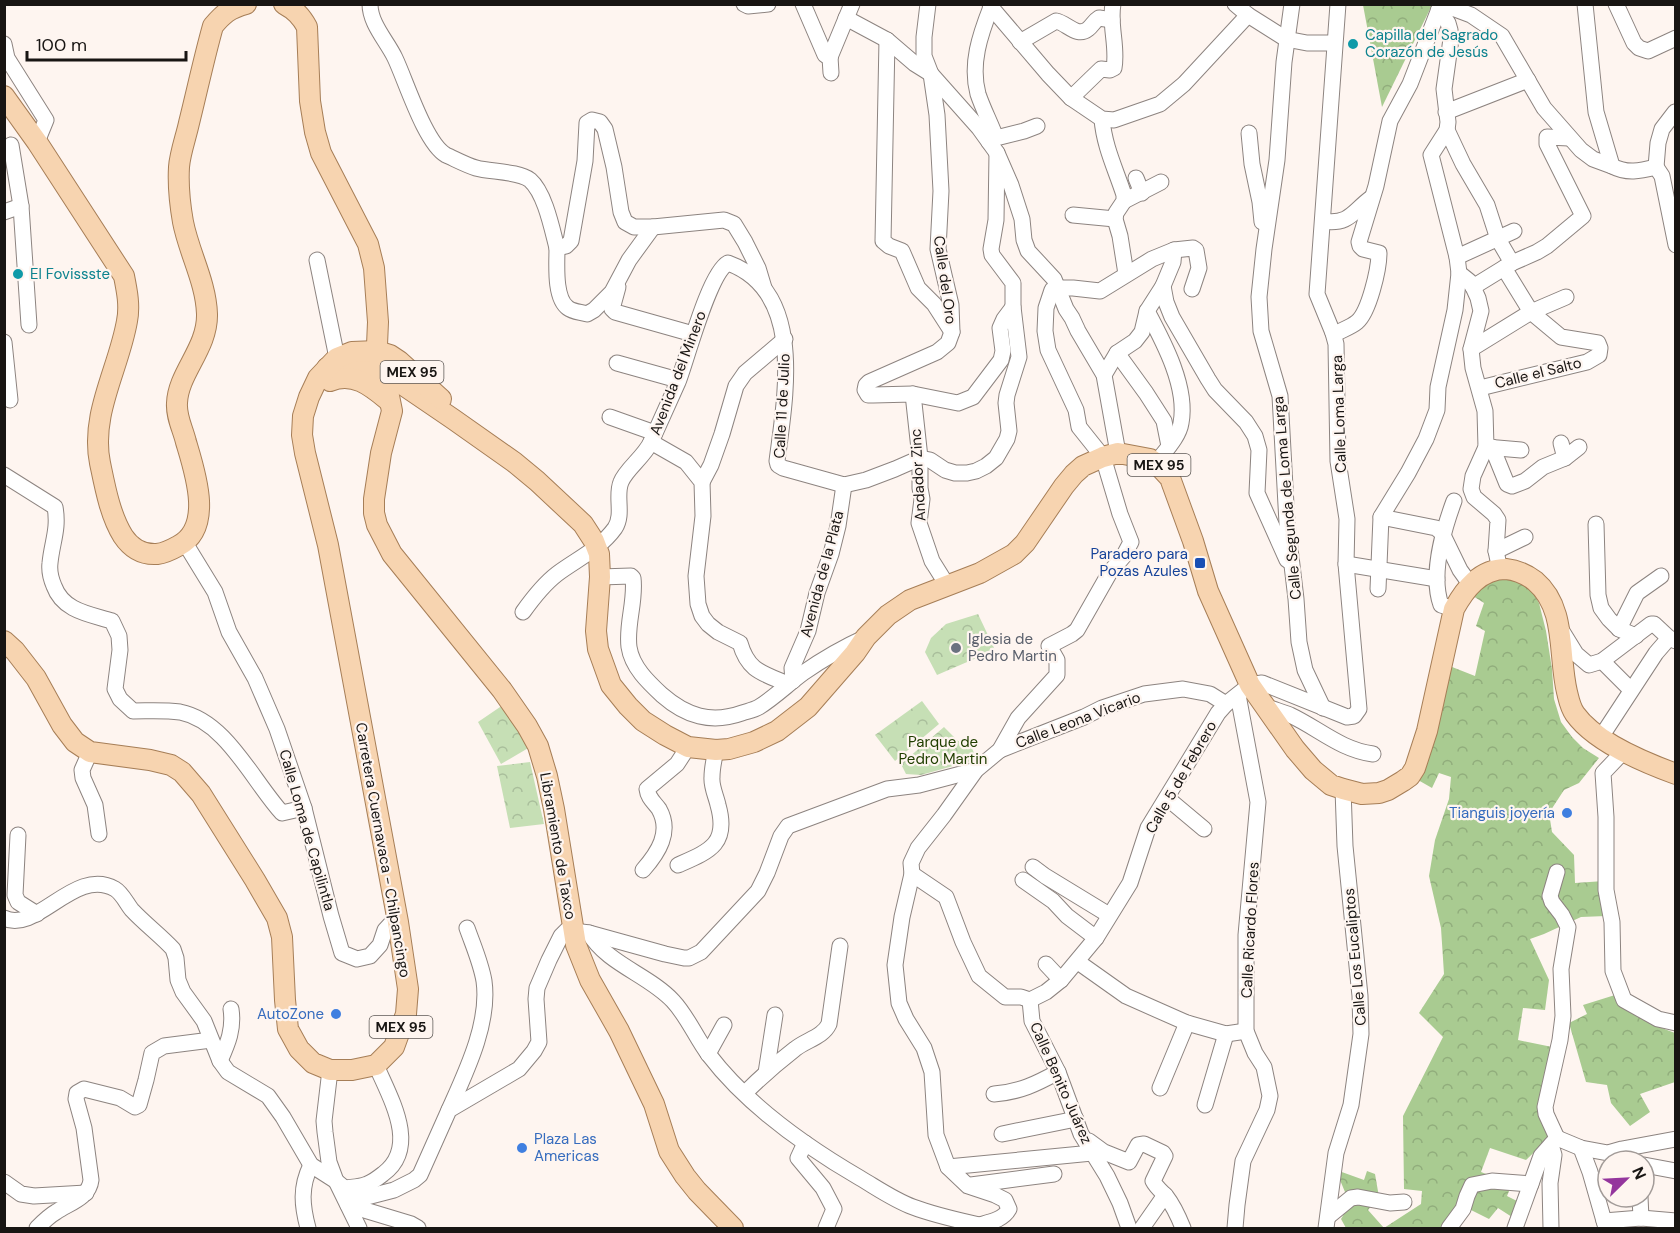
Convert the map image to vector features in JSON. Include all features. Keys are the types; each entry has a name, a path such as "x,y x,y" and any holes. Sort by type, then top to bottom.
{"main road":[{"path":"284,4 294,9 307,27 310,101 321,153 368,244 374,268 378,322 377,360 392,403"},
{"path":"4,96 37,142 124,276 128,296 127,321 98,433 99,460 111,509 122,535 132,548 149,554 165,553 185,543 192,535 199,517 199,489 178,419 177,402 180,386 205,336 207,315 204,292 183,222 179,166 213,26 222,14 244,5"},
{"name":"MEX 95","path":"332,363 364,365 390,354 481,438"},
{"name":"MEX 95","path":"377,360 425,400 481,438 537,481 583,524 599,554 600,577 596,632 598,650 611,685 643,721 688,747 716,750 741,747 777,731 808,707 866,637 898,607 923,594 992,568 1014,554 1025,543 1074,474 1083,466 1111,455 1150,459 1170,478 1193,541 1238,694 1267,707 1295,749 1313,770 1322,779 1343,789 1372,794 1388,790 1410,776 1415,768 1427,731 1448,607 1470,584"},
{"name":"Carretera Cuernavaca - Chilpancingo","path":"332,363 318,378 303,416 304,453 328,545 397,917 408,989 406,1014 394,1047 376,1065"},
{"path":"309,397 323,385 344,377 362,381 392,403 425,400"},
{"name":"Libramiento de Taxco","path":"392,403 374,499 377,525 392,554 502,690 538,746 547,776 581,931 576,945 590,980 619,1031 654,1104 669,1151 697,1191 733,1228"},
{"path":"1470,584 1487,573 1498,560 1526,574 1543,589 1554,609 1560,628 1564,679 1575,714 1588,729 1623,752 1676,774"},
{"path":"4,641 36,678 62,725 75,742 90,752 150,760 171,765 182,772 201,794 277,918 282,937 288,1029 299,1048 313,1063 330,1070 352,1070 376,1065"}],"street":[{"path":"370,4 369,8 376,24 395,57 406,88 427,133 443,153 475,168 520,176 529,180 538,192 550,218 557,248 558,288 562,301 569,309 587,314 612,292 620,280"},
{"path":"744,4 759,6 768,4"},
{"path":"803,4 825,55 830,57"},
{"name":"Calle del Oro","path":"913,394 868,395 865,390 869,382 937,352 948,343 952,332 951,305 938,249 941,191 937,115 931,74 924,56 928,4"},
{"path":"1071,98 1101,69 1114,68 1111,14 1113,4"},
{"path":"1235,4 1286,39 1307,43 1334,43"},
{"name":"Calle Segunda de Loma Larga","path":"1292,4 1286,39 1277,160 1259,297 1261,331 1280,396 1287,523 1299,642 1305,670 1323,708"},
{"name":"Calle Loma Larga","path":"1338,4 1317,294 1336,344 1338,372 1338,461 1347,519 1346,564 1359,709 1354,716 1347,717"},
{"path":"1585,4 1596,112 1612,166"},
{"path":"1616,4 1628,33 1639,48 1648,51 1676,38"},
{"path":"990,6 1071,98 1102,119 1114,120 1160,105 1184,84 1248,15"},
{"path":"581,931 673,1001 708,1054 745,1093 766,1113 823,1156 913,1207 979,1227 1006,1214 1009,1209 1005,1200 968,1186 948,1167 936,1135 932,1072 924,1048 906,1020 899,1003 895,965 902,917 912,874 911,863 918,848 976,770 1000,750 1018,718 1058,675 1057,660 1049,646 1077,630 1110,572 1123,557 1131,542 1120,514 1111,455 1104,375 1066,309 1054,279 1028,251 1022,219 978,93 975,60 990,6"},
{"path":"1333,333 1358,321 1368,304 1379,253 1363,249 1359,242 1374,196 1390,121 1410,84 1439,9 1447,6 1471,15 1502,36 1544,108 1569,138 1593,159 1620,171 1639,171 1656,167"},
{"path":"1378,589 1381,517 1426,439 1437,410 1438,387 1455,310 1459,273 1431,155 1447,130 1448,122 1443,89 1451,39 1448,22 1439,9"},
{"path":"831,73 830,57 849,11 915,64 931,74 994,144 996,220 990,249 1013,283 1013,307 1019,357 1007,395 1009,431 1004,446 996,458 986,466 967,473 955,472 945,470 930,459 920,458 866,480 844,485"},
{"path":"1020,42 1056,21 1078,32 1083,32 1089,29 1098,18 1112,20"},
{"path":"887,40 883,242 902,251 918,288 934,304 952,332"},
{"path":"4,44 7,58 46,120 37,142"},
{"path":"1446,112 1528,80"},
{"path":"1675,112 1662,129 1656,167 1662,176 1676,245"},
{"path":"1102,119 1103,135 1124,195 1124,201"},
{"path":"557,248 566,246 571,241 585,161 587,123 592,120 600,122 605,129 621,212 625,222 634,227 724,220 734,224 758,268 764,290"},
{"path":"994,144 1037,126"},
{"name":"Calle el Salto","path":"1447,130 1463,164 1487,205 1508,265 1531,312 1561,337 1598,343 1600,348 1599,355 1587,362 1480,388"},
{"name":"Calle Segunda de Loma Larga","path":"1250,133 1264,249"},
{"path":"1473,287 1508,265 1547,246 1583,216 1547,144 1547,137 1569,138"},
{"path":"11,145 21,206 29,325"},
{"path":"1136,178 1142,193"},
{"path":"1126,274 1115,219 1116,213 1124,201 1161,182"},
{"path":"1323,221 1331,223 1344,221 1374,196"},
{"path":"4,212 21,206"},
{"path":"1073,215 1115,219"},
{"path":"653,227 629,260 620,280 612,309 615,312 693,334"},
{"path":"1457,258 1514,231"},
{"path":"1111,455 1079,427 1076,410 1048,350 1044,331 1046,308 1052,290 1057,288 1100,291 1152,259 1174,250 1193,248 1196,250 1198,268 1192,289"},
{"path":"1104,375 1117,353 1135,341 1142,332 1147,311 1163,286 1173,262 1174,250"},
{"path":"317,260 332,363"},
{"name":"Avenida del Minero","path":"524,612 532,599 556,575 597,548 615,528 618,522 621,481 648,450 678,380 704,304 722,266 728,263 747,273 771,298 780,316"},
{"path":"1459,273 1473,287 1481,311 1471,349 1473,368 1485,411 1489,447 1507,484 1512,486 1525,481 1563,451 1580,447"},
{"path":"1163,286 1172,317 1208,380 1246,422 1255,436 1259,450 1257,493 1294,576"},
{"path":"1471,349 1531,312 1566,297"},
{"path":"913,394 958,403 973,397 1001,360 1003,351 1000,328 1013,307"},
{"path":"1147,311 1165,344 1175,371 1181,400 1182,422 1179,430 1156,463"},
{"name":"Calle 11 de Julio","path":"780,316 785,339 783,420 778,465 844,485"},
{"path":"785,339 746,373 736,386 722,434 702,482 704,516 696,576 698,604 708,624 740,643 750,665 762,673 790,682"},
{"path":"4,342 10,400"},
{"path":"1117,353 1164,421 1169,446"},
{"path":"617,363 678,380"},
{"name":"Andador Zinc","path":"913,394 922,499 919,523 932,561 947,585"},
{"path":"610,417 653,438 686,462 702,482"},
{"path":"1489,447 1516,449"},
{"path":"1489,447 1473,476 1471,489 1474,497 1498,520 1498,560"},
{"path":"4,475 55,507 56,537 50,563 51,578 57,594 68,607 112,621 119,636 120,650 115,689 120,699 133,711 161,710 183,713 209,724 233,750 282,813 304,808"},
{"name":"Avenida de la Plata","path":"790,682 792,668 808,631 817,593 831,554 844,485"},
{"path":"1448,607 1439,598 1437,579 1442,533 1454,501"},
{"path":"1381,517 1436,528 1442,533 1460,570 1470,584"},
{"path":"1596,524 1598,595 1601,608 1619,629 1636,636"},
{"path":"1498,560 1526,537"},
{"name":"Calle Loma de Capilintla","path":"185,543 215,592 229,632 255,678 277,729 304,808 342,953 357,959 370,956 380,945 385,930 397,917"},
{"path":"1346,564 1437,579"},
{"path":"600,577 620,575 633,578 629,646 632,657 648,682 682,710 712,718 733,716 757,708 814,666 849,644 866,637"},
{"path":"1619,629 1637,594 1661,576"},
{"path":"1560,628 1576,654 1589,665 1602,661 1648,625 1654,624 1672,639 1656,653 1601,737"},
{"path":"1602,661 1631,690"},
{"path":"1238,694 1262,683 1347,717 1341,744"},
{"name":"Calle Leona Vicario","path":"1000,750 1102,708 1144,694 1183,689 1210,694 1238,694"},
{"name":"Calle 5 de Febrero","path":"1030,1000 1046,992 1061,980 1096,938 1130,883 1148,828 1218,713 1238,694"},
{"name":"Calle Ricardo Flores","path":"1236,1228 1243,1161 1267,1110 1270,1096 1264,1067 1246,1031 1246,935 1258,802 1238,694"},
{"path":"1267,707 1291,716 1341,744 1360,752 1373,754"},
{"path":"643,870 656,856 665,833 660,810 648,796 647,789 677,764 688,747"},
{"path":"678,865 707,852 718,840 721,831 723,820 711,779 716,750"},
{"path":"90,752 82,770 94,805 99,834"},
{"path":"1623,752 1604,773 1606,890 1612,922 1613,971 1624,1000 1658,1019 1676,1023"},
{"path":"449,1110 519,1069 534,1051 539,1034 537,988 561,936 567,930 581,931 665,954 689,958 701,952 758,891 781,836 782,823 887,789 919,785 976,770"},
{"name":"Calle Los Eucaliptos","path":"1328,1222 1336,1153 1351,1105 1361,1035 1345,846 1343,789"},
{"path":"1167,798 1198,824"},
{"path":"18,834 15,896 18,902 37,914"},
{"path":"1033,867 1109,915"},
{"path":"1551,1228 1550,1183 1554,1141 1545,1107 1560,1040 1563,1016 1562,969 1568,927 1550,896 1557,872"},
{"path":"912,874 946,897 979,976 1005,997 1021,997 1030,1000"},
{"path":"1023,880 1053,901 1067,916 1096,938"},
{"path":"4,918 15,921 37,914 74,890 90,885 102,884 117,890 131,909 173,949 178,980 183,992 204,1021 220,1061 228,1072 268,1096 311,1165 352,1194 367,1197 394,1190 414,1180 422,1171 477,1039 484,1005 484,980 467,927"},
{"path":"745,1093 797,1047 826,1029 829,1024 840,946"},
{"path":"1078,962 1126,996 1187,1023 1226,1034 1246,1031"},
{"path":"1046,964 1061,980"},
{"name":"Calle Benito Juárez","path":"1030,1000 1032,1021 1058,1072 1081,1134 1107,1176 1129,1228"},
{"path":"220,1061 230,1038 233,1021 231,1009"},
{"path":"766,1073 775,1016"},
{"path":"1160,1088 1187,1023"},
{"path":"708,1054 724,1025"},
{"path":"1205,1104 1226,1034"},
{"path":"37,1228 53,1213 86,1193 91,1186 84,1128 76,1099 77,1093 84,1089 120,1098 135,1107 139,1105 152,1053 164,1046 211,1040"},
{"path":"340,1185 367,1185 390,1169 397,1160 402,1145 400,1125 376,1065"},
{"path":"330,1070 324,1121 329,1162 359,1228"},
{"path":"994,1094 1009,1093 1030,1087 1058,1072"},
{"path":"1002,1134 1076,1119"},
{"path":"1081,1134 1104,1152 1129,1162 1138,1145 1144,1144 1163,1153 1165,1156 1153,1180 1155,1186 1165,1195 1183,1228"},
{"path":"1650,1149 1676,1139"},
{"path":"1554,1141 1596,1151"},
{"path":"1515,1228 1541,1156 1554,1141"},
{"path":"805,1143 798,1158 823,1188 834,1209 826,1228"},
{"path":"1581,1148 1605,1225 1641,1218 1676,1221"},
{"path":"948,1167 1092,1153"},
{"path":"308,1228 304,1213 304,1182 311,1165"},
{"path":"1656,1167 1676,1171"},
{"path":"968,1186 1054,1174"},
{"path":"1449,1228 1463,1209 1472,1185 1492,1181 1531,1184"},
{"path":"4,1182 21,1194 34,1196 86,1193"},
{"path":"1142,1228 1165,1195"},
{"path":"1328,1222 1351,1198 1358,1197 1390,1203 1404,1202"},
{"path":"348,1205 418,1228"},
{"path":"1641,1209 1641,1218"}],"green space":[{"path":"1363,5 1432,5 1382,107"},
{"path":"1509,577 1528,584 1539,603 1552,669 1554,699 1561,722 1583,748 1599,758 1579,783 1564,790 1549,813 1552,832 1574,855 1575,883 1604,881 1606,916 1581,917 1530,939 1549,980 1545,1010 1523,1008 1518,1040 1557,1048 1541,1111 1554,1133 1526,1160 1490,1148 1481,1172 1512,1184 1507,1196 1519,1202 1512,1217 1498,1208 1489,1219 1467,1208 1450,1228 1384,1228 1421,1204 1422,1191 1404,1189 1403,1116 1443,1037 1419,1013 1444,974 1441,928 1429,876 1435,840 1449,799 1451,777 1439,773 1432,788 1418,780 1447,665 1475,676 1485,631 1476,626 1484,603 1473,596 1480,586 1488,581"},
{"path":"978,614 995,650 937,675 925,652 931,638 946,624"},
{"path":"922,701 939,724 895,761 875,735"},
{"path":"503,705 530,747 501,764 478,722"},
{"name":"Parque de Pedro Martin","path":"944,727 958,741 964,740 971,745 975,756 967,764 921,775 906,774 901,764"},
{"path":"530,762 544,824 510,828 497,766"},
{"path":"1615,995 1628,1009 1642,1019 1675,1033 1675,1082 1640,1094 1650,1112 1630,1126 1611,1103 1607,1085 1586,1082 1569,1023 1587,1014 1583,1005"},
{"path":"1339,1171 1364,1180 1367,1171 1375,1174 1379,1197 1368,1210 1384,1228 1346,1228 1341,1219 1350,1204 1340,1180"}],"place":[{"name":"Capilla del Sagrado Corazón de Jesús","path":"1353,44"},
{"name":"El Fovissste","path":"18,274"},
{"name":"Paradero para Pozas Azules","path":"1200,563"},
{"name":"Iglesia de Pedro Martin","path":"956,648"},
{"name":"Tianguis joyería","path":"1567,813"},
{"name":"AutoZone","path":"336,1014"},
{"name":"Plaza Las Americas","path":"522,1148"}]}
